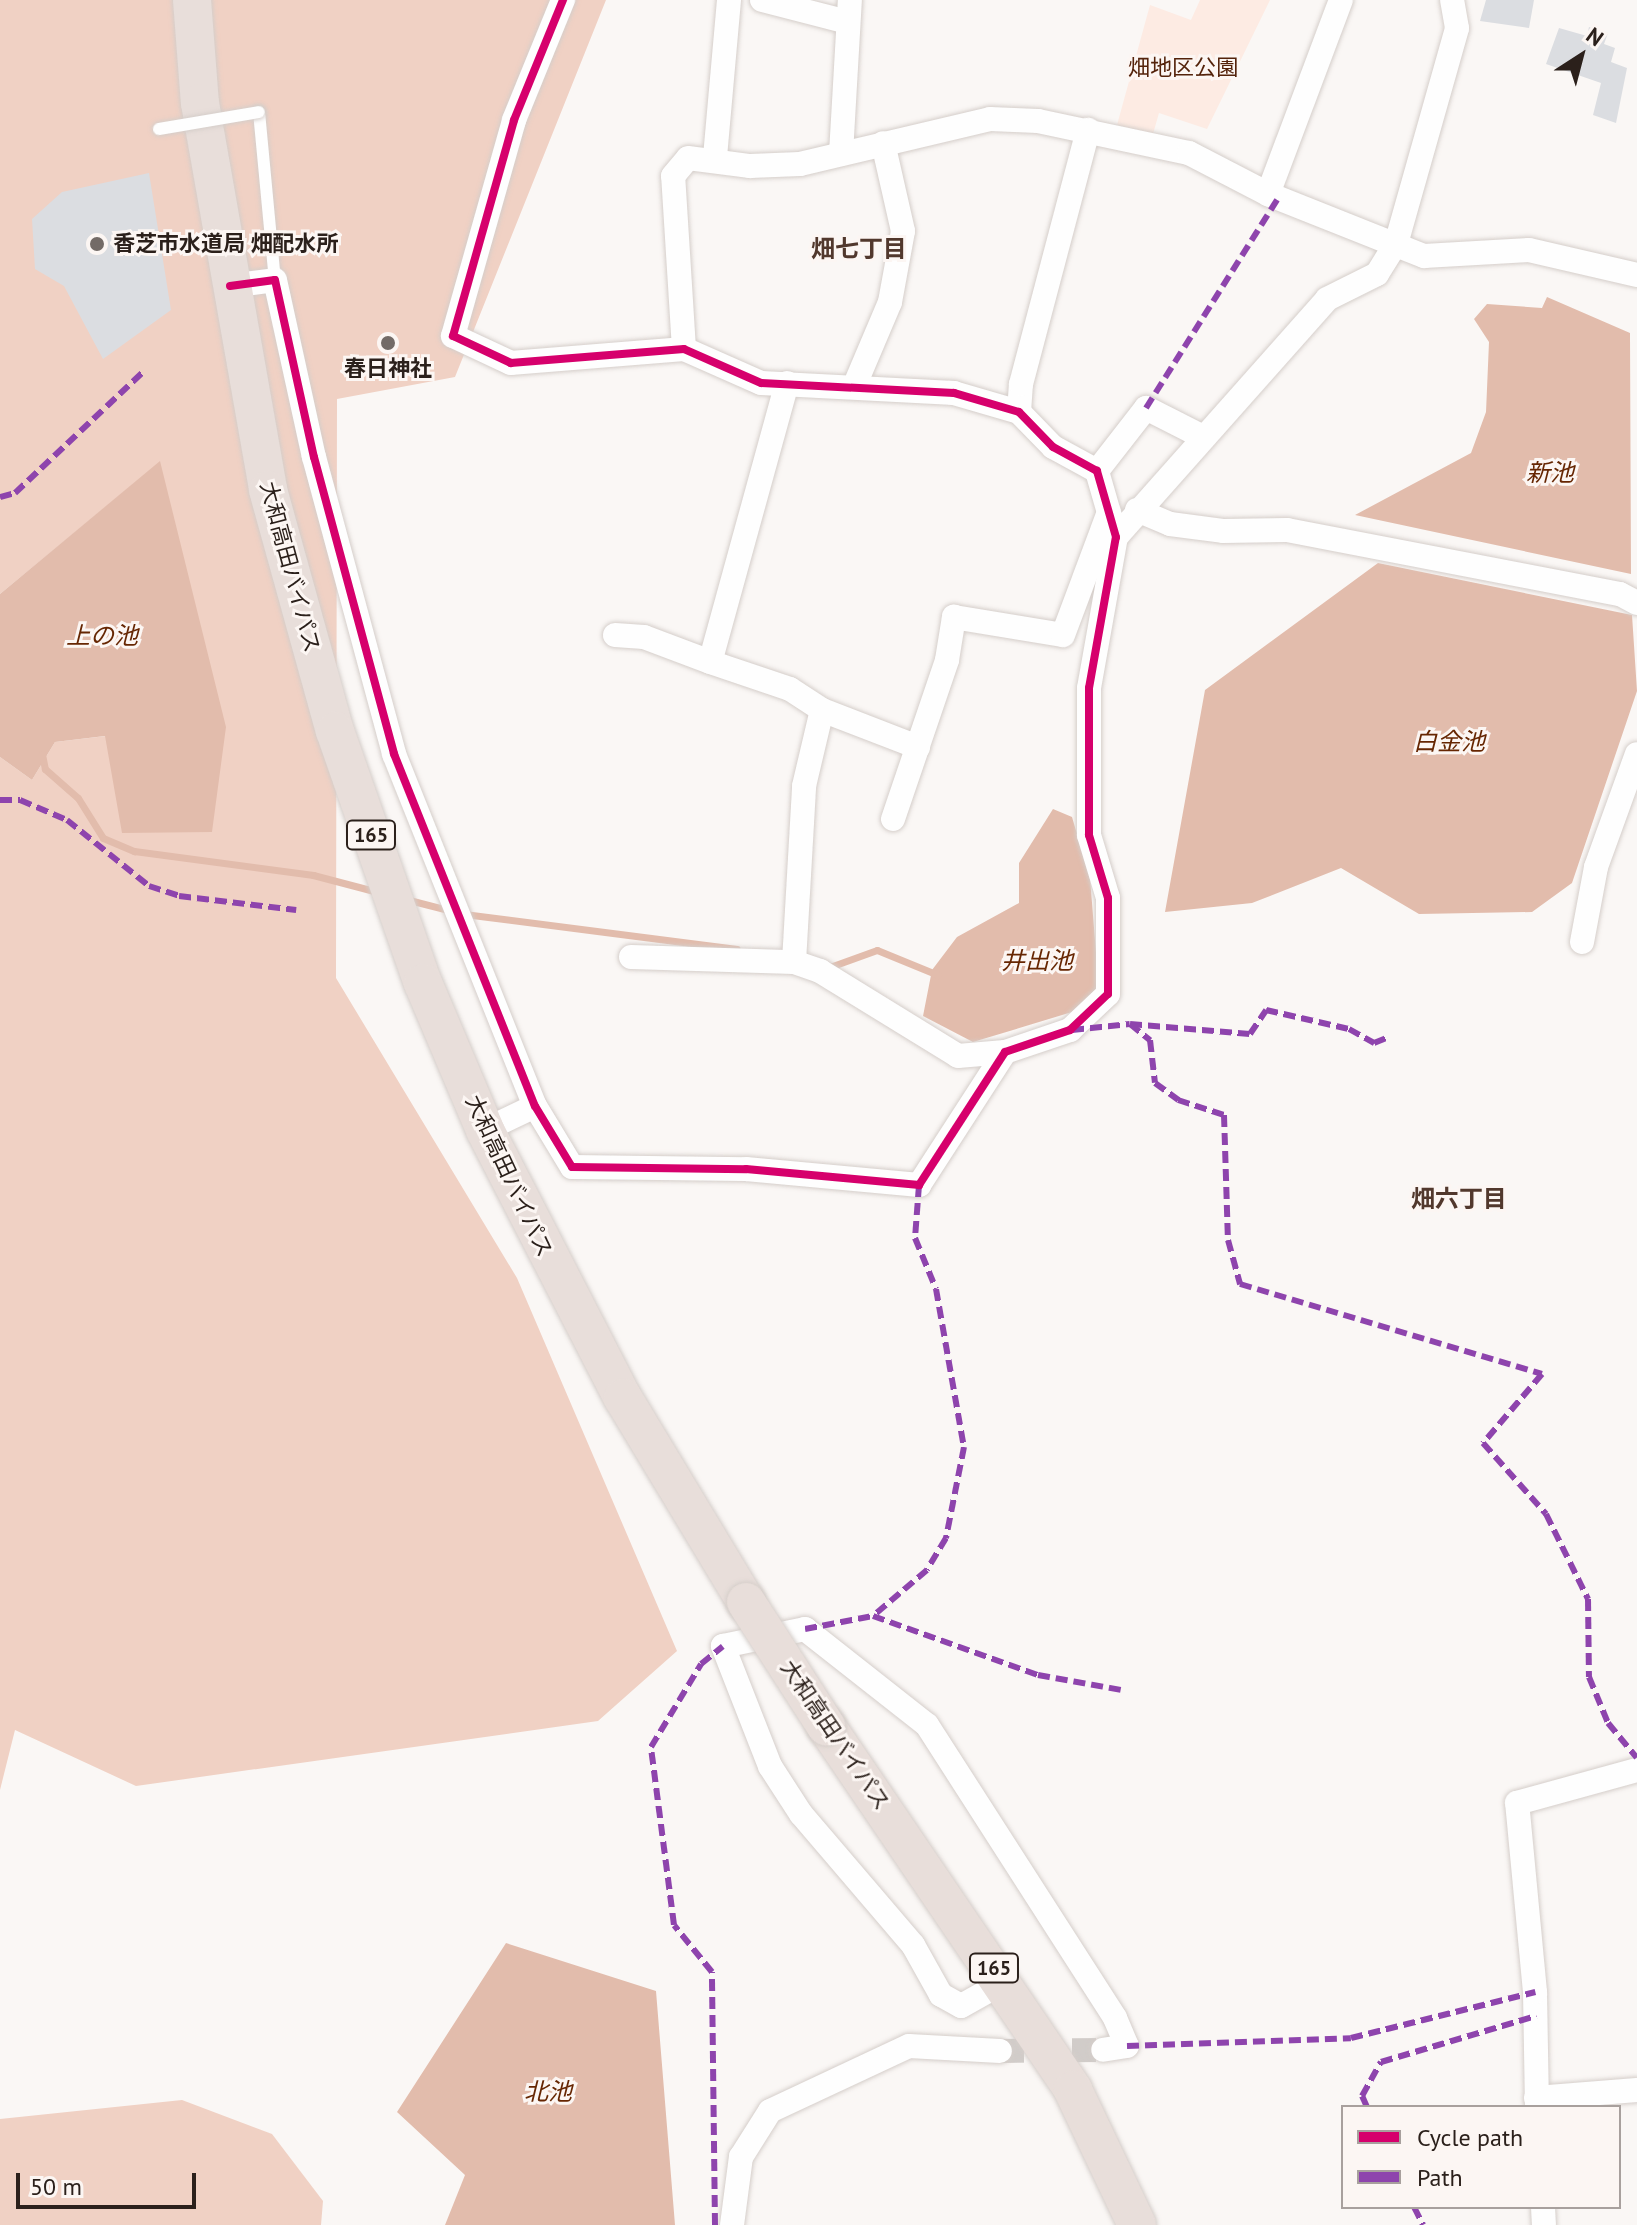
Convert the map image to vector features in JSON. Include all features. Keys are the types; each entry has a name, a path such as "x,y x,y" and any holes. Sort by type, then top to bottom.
{"highway":[{"name":"大和高田バイパス","path":"192,0 200,103 268,490 335,731 423,983 485,1130 623,1398 746,1602 826,1726 1004,1982 1073,2090 1137,2225"}],"street":[{"path":"563,0 514,120 453,336 511,363 684,349 761,383 954,393 1019,412 1053,447 1097,471 1116,537 1089,688 1089,835 1108,898 1108,994 1070,1030 1005,1052 958,1056 820,971 794,962 631,957"},
{"path":"715,157 729,0"},
{"path":"762,0 847,10 841,154"},
{"path":"1268,194 1341,0"},
{"path":"1116,537 1327,299 1377,274 1396,244 1457,28 1452,0"},
{"path":"684,349 673,176 688,158 715,157 750,166 800,164 990,119 1088,130 1189,153 1268,194 1424,256 1529,250 1637,275"},
{"path":"1019,412 1021,384 1088,130"},
{"path":"854,387 890,302 903,231 883,143"},
{"path":"230,286 275,280 314,457 394,754 535,1106 572,1167 746,1169 919,1185 1005,1052"},
{"path":"710,662 787,383"},
{"path":"1097,471 1146,408 1203,437"},
{"path":"1137,510 1170,524 1287,530 1631,595"},
{"path":"893,819 947,660 954,617 1063,635 1109,512"},
{"path":"615,635 644,637 790,689 822,710 918,747"},
{"path":"794,962 804,786 822,710"},
{"path":"1582,942 1596,867 1637,754"},
{"path":"485,1130 535,1106"},
{"path":"1004,1982 961,2006 941,1995 913,1945 801,1814 770,1766 723,1646 805,1629 927,1725 1115,2018 1127,2046 1103,2050"},
{"path":"1637,1770 1517,1803 1535,1992 1536,2103 1637,2090"},
{"path":"732,2225 741,2157 770,2111 909,2046 1000,2051"}],"lane":[{"path":"159,129 259,112 275,280"}],"green space":[{"name":"畑地区公園","path":"1200,0 1270,0 1207,129 1159,113 1153,134 1117,125 1150,5 1191,20"}],"shaded area":[{"path":"0,0 606,0 455,377 337,399 336,978 517,1278 677,1651 598,1721 136,1786 15,1730 0,1790 0,757 32,780 55,742 106,736 160,462 0,594"},
{"path":"182,2100 272,2134 323,2201 321,2225 0,2225 0,2119"}],"water":[{"name":"新池","path":"1547,297 1630,333 1631,574 1355,515 1471,453 1486,412 1489,342 1474,319 1487,304 1542,308"},
{"name":"上の池","path":"160,461 226,727 212,832 122,833 105,736 55,742 32,780 0,757 0,594"},
{"name":"白金池","path":"1378,563 1632,615 1637,691 1572,883 1532,912 1419,914 1341,868 1252,903 1165,912 1205,690"},
{"name":"井出池","path":"1053,809 1072,817 1090,878 1099,990 1082,1009 973,1042 923,1016 932,970 957,937 1019,903 1019,863"},
{"name":"北池","path":"506,1943 656,1991 675,2225 445,2225 465,2175 397,2112"}],"building":[{"path":"1486,0 1534,0 1529,28 1480,21"},
{"path":"1589,27 1608,33 1604,44 1615,48 1611,62 1627,68 1616,123 1593,115 1601,83 1546,64 1559,28 1587,36"},
{"name":"香芝市水道局 畑配水所","path":"149,173 171,310 103,359 64,286 35,269 32,219 62,192"}],"waterway":[{"path":"42,754 45,769 78,798 103,838 134,851 313,875 378,892"},
{"path":"405,899 452,911"},
{"path":"464,914 737,949"},
{"path":"827,968 877,950 938,975"}],"tunnel":[{"path":"1000,2051 1103,2050"}],"marked path":[{"path":"1146,408 1278,198"},
{"path":"0,497 15,493 144,371"},
{"path":"0,800 20,800 67,820 149,886 179,896 296,910"},
{"path":"1130,1024 1250,1034 1266,1010 1349,1029 1374,1043 1389,1037"},
{"path":"1072,1030 1130,1024 1150,1040 1155,1083 1178,1100 1224,1115 1228,1240 1240,1284 1542,1374 1483,1443 1546,1514 1588,1599 1589,1677 1608,1723 1637,1758"},
{"path":"919,1185 915,1238 936,1289 964,1447 946,1538 927,1570 873,1616 1038,1675 1121,1690"},
{"path":"805,1629 873,1616"},
{"path":"715,2225 712,1972 674,1925 651,1747 701,1664 723,1646"},
{"path":"1127,2046 1351,2038 1535,1992"},
{"path":"1366,2105 1362,2096 1381,2062 1536,2016"},
{"path":"1415,2209 1423,2225"}],"cycle path":[{"path":"230,286 275,280 314,457 394,754 535,1106 572,1167 746,1169 919,1185 1005,1052 1070,1030 1108,994 1108,898 1089,835 1089,688 1116,537 1097,471 1053,447 1019,412 954,393 761,383 684,349 511,363 453,336 514,120 563,0"}],"place":[{"name":"香芝市水道局 畑配水所","path":"97,244"},
{"name":"春日神社","path":"388,343"}],"district":[{"name":"畑七丁目","path":"859,249"},
{"name":"畑六丁目","path":"1459,1199"}]}
